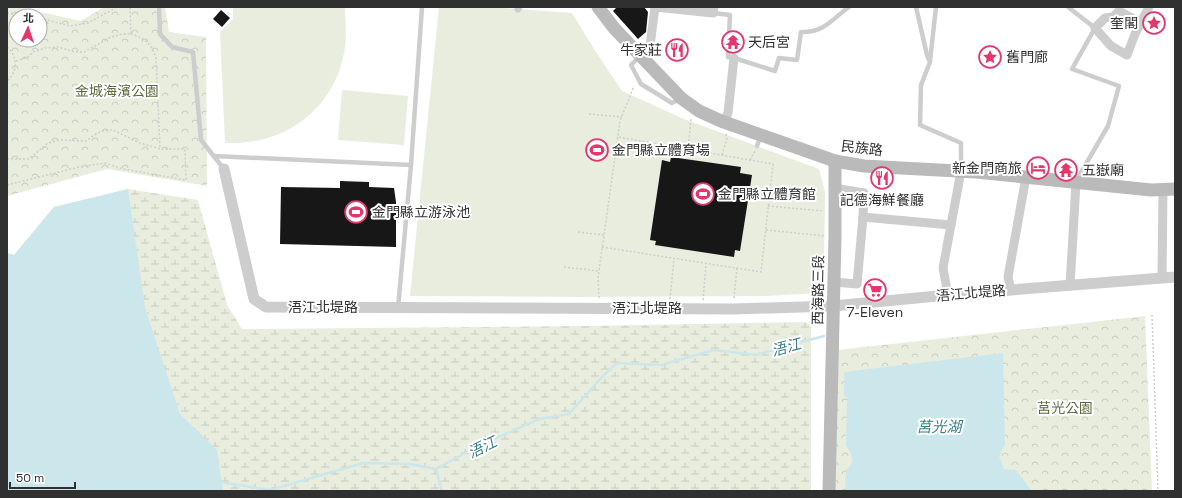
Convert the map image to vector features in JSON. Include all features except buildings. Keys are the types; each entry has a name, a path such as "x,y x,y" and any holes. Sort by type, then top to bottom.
{"main road":[{"name":"民族路","path":"598,7 614,28 681,98 699,111 759,140 835,161 864,166 961,171 1151,190 1169,190"},
{"name":"西海路三段","path":"829,491 834,306 835,161"}],"street":[{"path":"640,56 650,46 655,7 713,10"},
{"path":"1141,23 1119,11 1113,17 1105,18 1096,28 1111,46 1127,55 1149,7"},
{"path":"724,122 728,112 734,58"},
{"name":"浯江北堤路","path":"224,169 254,299 266,307 734,309 834,306 948,295 1175,277"},
{"path":"948,295 943,268 961,171"},
{"path":"1012,290 1008,277 1026,178"},
{"path":"1070,286 1076,183"},
{"path":"834,188 864,193 857,284 834,282"},
{"path":"1162,278 1169,190"},
{"path":"863,217 951,225"}],"lane":[{"path":"159,7 160,34 172,47 194,52 201,140 224,169"},
{"path":"398,308 411,165 422,7"},
{"path":"713,10 730,15 728,57 775,71 779,58 797,60 801,32 810,32 824,27 848,7"},
{"path":"916,7 927,56 930,62"},
{"path":"936,7 930,62 921,85 920,125 962,143 961,171"},
{"path":"1068,7 1096,28 1072,69 1119,86 1108,126 1076,183"},
{"path":"640,56 631,65 642,84 672,103 681,98"},
{"path":"214,156 411,165"}],"path":[{"path":"48,20 70,26 88,23 118,7"},
{"path":"130,7 131,34"},
{"path":"16,61 28,57 33,52 45,48 58,47 75,52 84,52 111,37 123,34 131,34 140,37 148,42 153,48 156,58 160,149"},
{"path":"7,47 14,54 16,61 16,68 7,81"},
{"path":"600,308 598,278 618,137 622,117 638,77"},
{"path":"589,114 622,117"},
{"path":"688,149 691,115"},
{"path":"722,155 727,138 724,122"},
{"path":"7,159 29,159 48,143 60,140 86,141 105,130 113,130 140,143 160,149 185,149 186,180 123,169 105,164 79,167 7,185"},
{"path":"602,247 760,272 773,164 618,137"},
{"path":"750,160 759,140"},
{"path":"588,150 616,153"},
{"path":"768,206 835,212"},
{"path":"766,230 835,237"},
{"path":"578,232 604,235"},
{"path":"669,308 674,259"},
{"path":"702,309 706,264"},
{"path":"564,267 599,271"},
{"path":"734,309 736,268"},
{"path":"1152,315 1158,491"}],"green space":[{"name":"金城海濱公園","path":"7,7 22,8 8,8 8,48 48,48 48,14 81,21 104,7 165,7 169,32 206,37 207,186 107,169 7,196"},
{"path":"233,7 345,7 346,42 344,54 338,74 330,91 307,117 293,127 261,140 243,143 225,143 220,32 233,19"},
{"name":"金門縣立體育場","path":"439,7 489,7 572,13 622,91 684,119 819,169 825,192 825,201 824,262 819,293 766,296 410,296"},
{"path":"342,90 408,96 404,145 338,140"},
{"path":"128,189 198,200 227,305 242,329 585,326 806,322 811,326 811,491 7,491 7,253 14,255 54,207"},
{"name":"莒光公園","path":"1145,316 1152,491 834,491 837,350"}],"water":[{"path":"128,189 145,308 180,414 217,450 223,491 7,491 7,253 14,255 54,207"},
{"name":"莒光湖","path":"1003,353 1005,444 999,456 1004,469 1016,470 1032,491 845,491 846,470 851,464 852,458 846,446 847,398 844,395 844,372"}],"waterway":[{"name":"浯江","path":"220,482 270,490 363,463 410,464 436,469 476,447 539,419 569,414 601,378 617,363 661,365 714,350 756,355 824,336"},
{"path":"436,469 442,491"}],"place":[{"name":"奎閣","path":"1154,23"},
{"name":"天后宮","path":"733,42"},
{"name":"牛家莊","path":"677,50"},
{"name":"舊門廊","path":"990,57"},
{"name":"金門縣立體育場","path":"597,150"},
{"name":"新金門商旅","path":"1038,168"},
{"name":"五嶽廟","path":"1066,170"},
{"name":"記德海鮮餐廳","path":"882,178"},
{"name":"金門縣立體育館","path":"703,194"},
{"name":"金門縣立游泳池","path":"356,212"},
{"name":"7-Eleven","path":"875,290"}]}
